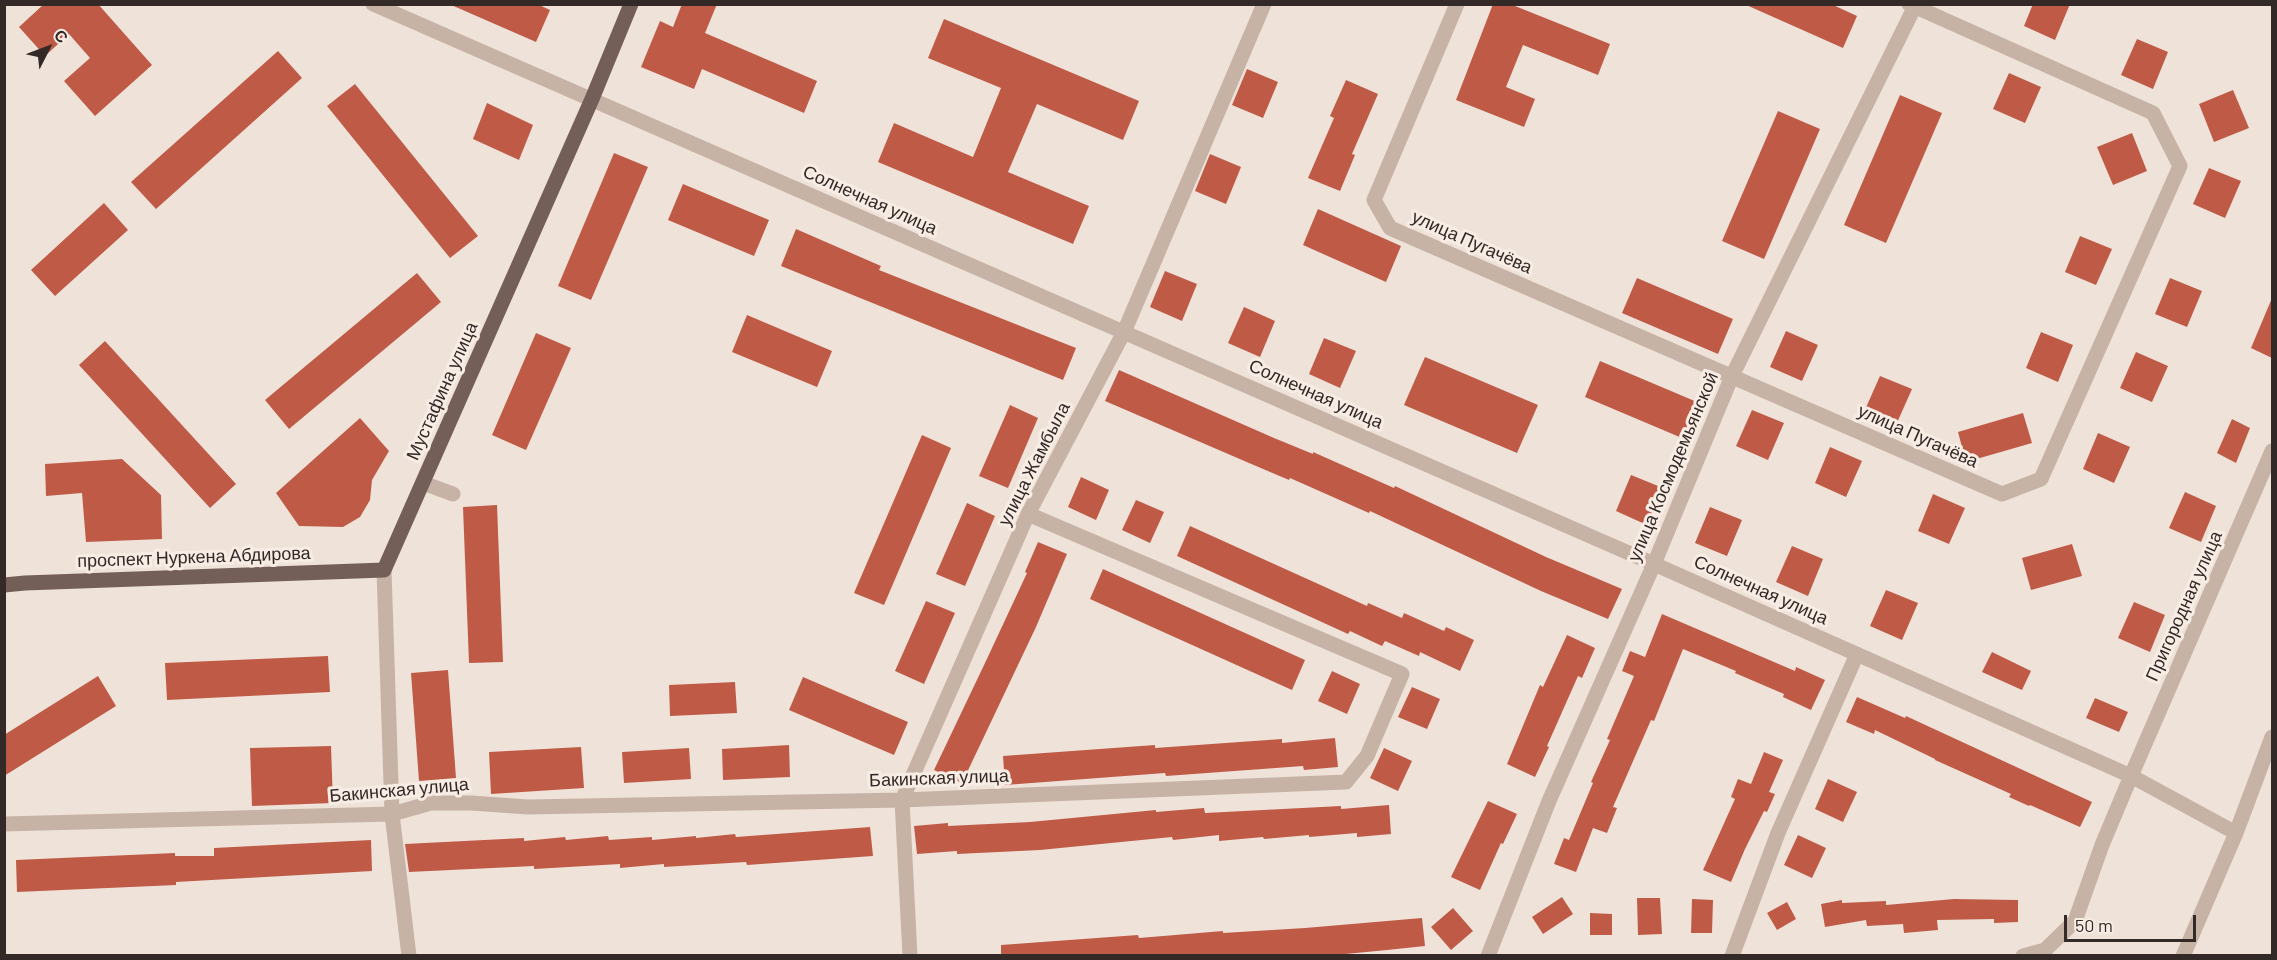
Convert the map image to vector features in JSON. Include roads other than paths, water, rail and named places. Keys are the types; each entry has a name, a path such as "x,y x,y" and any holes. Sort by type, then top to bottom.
{"main road":[{"name":"Мустафина улица","path":"384,570 592,99 631,4"},
{"name":"проспект Нуркена Абдирова","path":"4,585 384,570"}],"street":[{"name":"Солнечная улица","path":"373,4 1857,654 2131,776 2236,833"},
{"name":"улица Жамбыла","path":"910,956 902,800 1028,514 1125,332 1264,4"},
{"name":"улица Пугачёва","path":"1456,4 1374,200 1390,228 2002,494 2041,479 2180,166 2153,113 1913,5"},
{"name":"улица Космодемьянской","path":"1488,956 1550,801 1654,564 1732,376 1913,5"},
{"name":"Пригородная улица","path":"2024,956 2045,950 2075,921 2102,845 2272,451"},
{"path":"423,483 453,494"},
{"name":"Бакинская улица","path":"4,824 392,814 431,803 471,802 528,807 902,800 1346,782 1367,756 1402,674 1028,514"},
{"name":"Мустафина улица","path":"384,570 392,814 409,956"},
{"path":"1732,956 1778,833 1857,654"},
{"path":"2183,956 2236,833 2272,737"}]}
